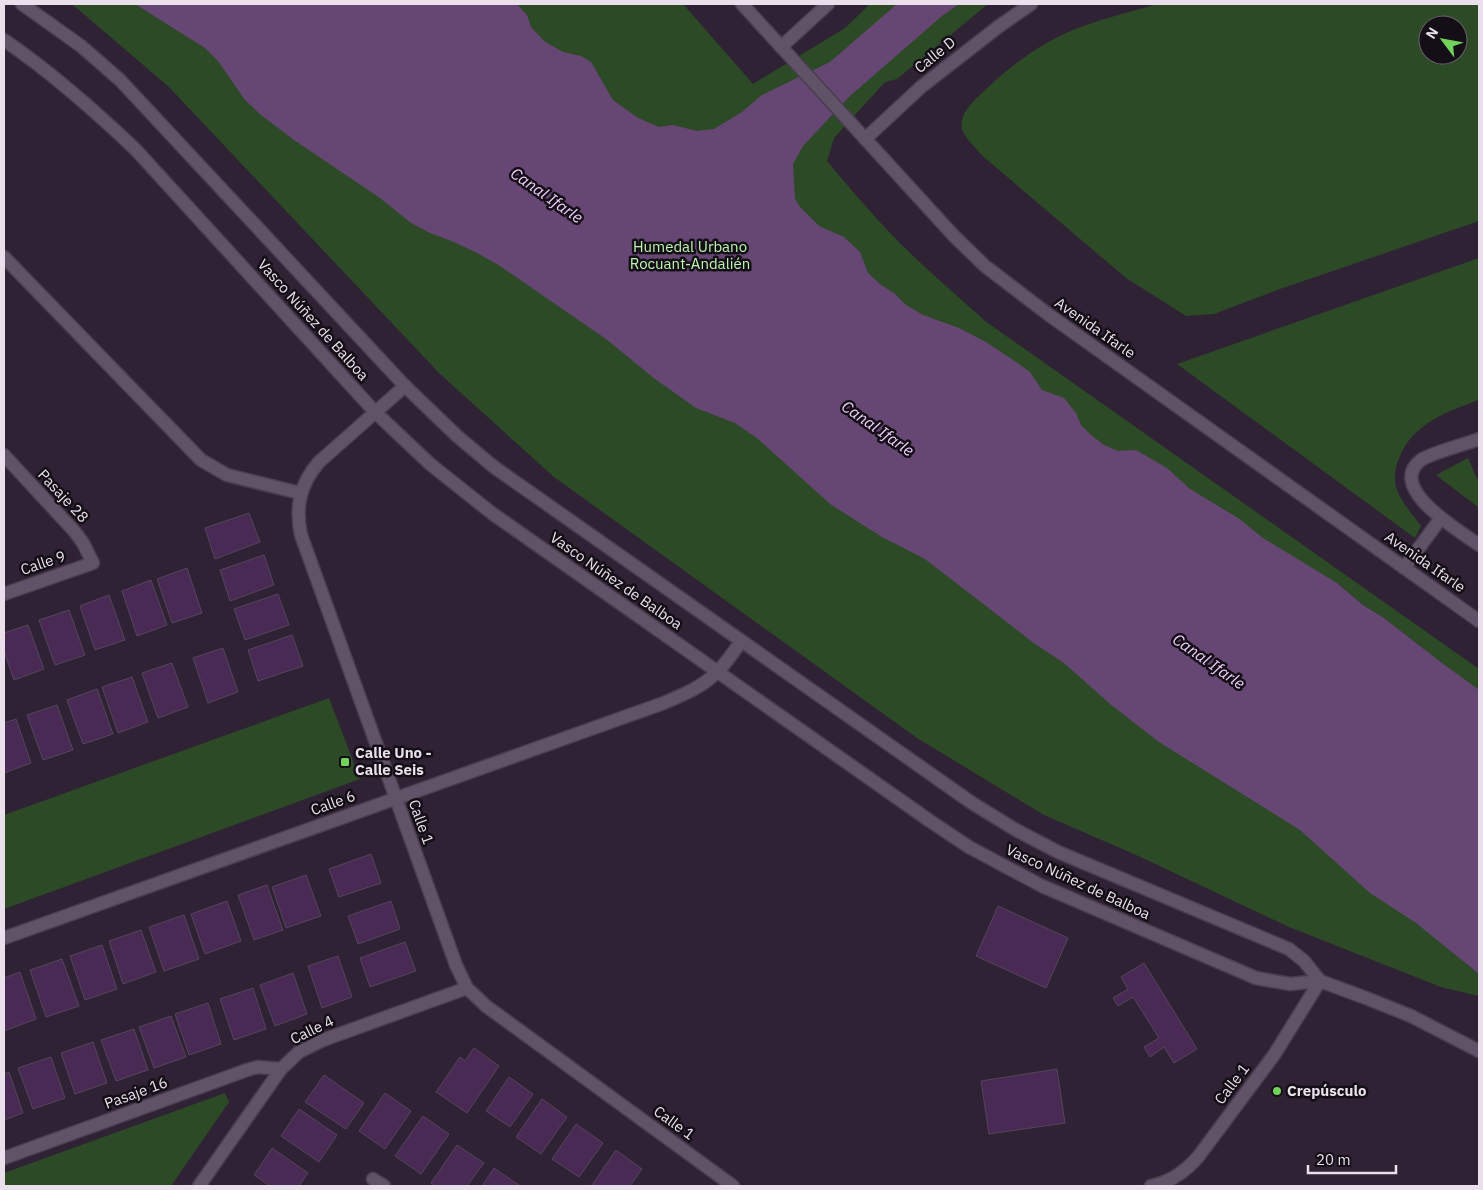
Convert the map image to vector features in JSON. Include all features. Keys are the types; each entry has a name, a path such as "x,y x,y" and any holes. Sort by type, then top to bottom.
{"street":[{"name":"Vasco Núñez de Balboa","path":"22,4 81,46 120,80 405,386 450,430 494,467 972,803 1016,830 1058,852 1289,949 1304,961 1320,981"},
{"name":"Avenida Ifarle","path":"742,4 864,139 954,236 985,266 1016,291 1479,621"},
{"path":"781,46 828,4"},
{"name":"Calle D","path":"864,139 921,87 998,27 1031,4"},
{"name":"Vasco Núñez de Balboa","path":"4,40 62,84 136,150 375,412 402,439 467,495 969,847 1042,886 1256,978 1290,984 1320,981 1411,1016 1479,1051"},
{"path":"4,257 201,460 227,475 300,493"},
{"name":"Calle 1","path":"405,386 311,471 300,493 298,521 301,535 456,965 468,988 486,1006 733,1186"},
{"path":"1479,439 1423,459 1414,466 1411,477 1413,487 1424,503 1441,518 1479,545"},
{"name":"Pasaje 28","path":"4,455 76,532 93,563"},
{"path":"1404,568 1441,518"},
{"name":"Calle 9","path":"4,594 93,563"},
{"name":"Calle 6","path":"4,938 661,704 695,688 717,672 741,642"},
{"name":"Calle 1","path":"1151,1186 1178,1182 1274,1055 1320,981"},
{"name":"Calle 4","path":"198,1186 281,1069 290,1060 311,1045 468,988"},
{"name":"Pasaje 16","path":"4,1158 247,1070 258,1067 281,1069"},
{"path":"373,1178 384,1186"}],"green space":[{"name":"Humedal Urbano Rocuant-Andalién","path":"72,4 683,4 753,84 845,28 870,4 988,4 897,79 885,82 834,138 827,161 893,236 985,321 1479,669 1479,970 1455,954 1479,974 1479,996 1441,987 1289,927 1134,854 1044,815 917,738 554,477 439,373 169,87","holes":["1286,553 1337,583 1363,605 1384,618 1428,652"]},
{"path":"1158,4 1479,4 1479,221 1280,289 1214,314 1186,316 1126,278 985,158 962,129 962,119 970,105 1010,68 1042,46 1064,34 1111,17"},
{"path":"1479,258 1479,400 1444,414 1423,427 1406,445 1396,468 1395,481 1399,495 1421,526 1415,538 1177,364"},
{"path":"1468,458 1477,479 1479,478 1478,507 1436,475"},
{"path":"329,698 360,779 4,909 4,815"},
{"path":"225,1093 229,1102 171,1186 4,1186 4,1173"}],"water":[{"name":"Humedal Urbano Rocuant-Andalién","path":"135,4 517,4 527,15 531,27 544,41 563,52 581,56 591,62 613,100 638,118 659,127 673,125 697,131 714,129 742,112 762,95 830,62 897,4 959,4 942,16 850,96 803,146 793,164 795,199 800,207 819,226 844,237 860,252 868,273 906,305 923,315 959,328 986,342 1016,362 1030,372 1042,390 1064,398 1076,413 1081,425 1104,445 1118,451 1136,450 1167,468 1190,489 1238,518 1263,538 1337,583 1363,605 1384,618 1479,690 1479,974 1416,923 1370,893 1300,830 1159,742 1110,704 1064,663 1035,644 925,559 882,537 830,504 758,439 735,423 696,408 655,379 606,339 500,266 479,254 411,223 380,198 294,140 261,115 245,100 218,61 205,48"}],"building":[{"path":"249,513 260,542 215,559 205,528"},
{"path":"264,555 274,585 230,601 220,570"},
{"path":"187,568 202,613 172,623 157,579"},
{"path":"151,580 167,625 137,636 122,591"},
{"path":"278,594 289,625 245,640 234,609"},
{"path":"109,595 125,640 95,650 80,606"},
{"path":"69,610 85,655 55,665 39,620"},
{"path":"28,625 44,669 14,680 4,651 4,633"},
{"path":"292,635 303,666 258,681 248,650"},
{"path":"223,648 238,692 208,703 193,658"},
{"path":"172,663 188,707 158,718 142,673"},
{"path":"132,677 148,722 118,733 102,687"},
{"path":"97,689 113,734 83,744 67,700"},
{"path":"57,705 73,750 43,760 27,715"},
{"path":"16,719 31,763 4,773 4,723"},
{"path":"371,854 381,883 339,897 329,869"},
{"path":"306,875 321,916 286,928 272,887"},
{"path":"267,885 283,930 254,940 238,895"},
{"path":"227,901 241,941 205,954 191,914"},
{"path":"391,901 400,929 358,944 348,916"},
{"path":"998,906 1068,938 1046,988 976,956"},
{"path":"184,915 199,959 164,971 149,927"},
{"path":"141,930 156,972 123,984 109,941"},
{"path":"405,942 416,971 370,987 360,958"},
{"path":"102,945 117,989 85,1000 70,956"},
{"path":"338,956 352,997 322,1008 308,966"},
{"path":"62,959 79,1006 46,1017 30,970"},
{"path":"1144,963 1197,1049 1174,1063 1164,1047 1150,1057 1144,1047 1159,1038 1133,997 1118,1006 1113,998 1128,989 1121,977"},
{"path":"20,972 36,1019 4,1031 4,978"},
{"path":"293,973 307,1014 275,1026 260,985"},
{"path":"253,988 266,1029 234,1040 220,999"},
{"path":"208,1003 221,1044 189,1055 175,1014"},
{"path":"171,1016 186,1057 154,1068 139,1027"},
{"path":"134,1029 148,1070 116,1081 101,1040"},
{"path":"93,1042 107,1083 75,1094 61,1053"},
{"path":"474,1048 499,1066 467,1113 436,1092 460,1057 465,1061"},
{"path":"51,1057 65,1098 33,1109 18,1068"},
{"path":"1057,1069 1065,1123 989,1134 981,1081"},
{"path":"9,1072 23,1113 4,1120 4,1074"},
{"path":"324,1075 364,1103 346,1129 305,1102"},
{"path":"509,1077 533,1094 510,1127 486,1111"},
{"path":"385,1093 411,1111 385,1149 359,1131"},
{"path":"542,1099 567,1117 541,1154 516,1137"},
{"path":"299,1109 337,1135 319,1162 281,1136"},
{"path":"423,1116 449,1134 421,1174 395,1156"},
{"path":"576,1124 603,1143 579,1177 552,1159"},
{"path":"457,1145 484,1163 467,1186 436,1186 431,1183"},
{"path":"272,1148 308,1173 299,1186 270,1186 254,1175"},
{"path":"616,1150 642,1169 630,1186 592,1185"},
{"path":"494,1168 520,1186 482,1186"}],"place":[{"name":"Calle Uno - Calle Seis","path":"345,762"},
{"name":"Crepúsculo","path":"1277,1091"}],"water label":[{"name":"Canal Ifarle","path":"547,195"},
{"name":"Canal Ifarle","path":"878,428"},
{"name":"Canal Ifarle","path":"1209,661"}]}
